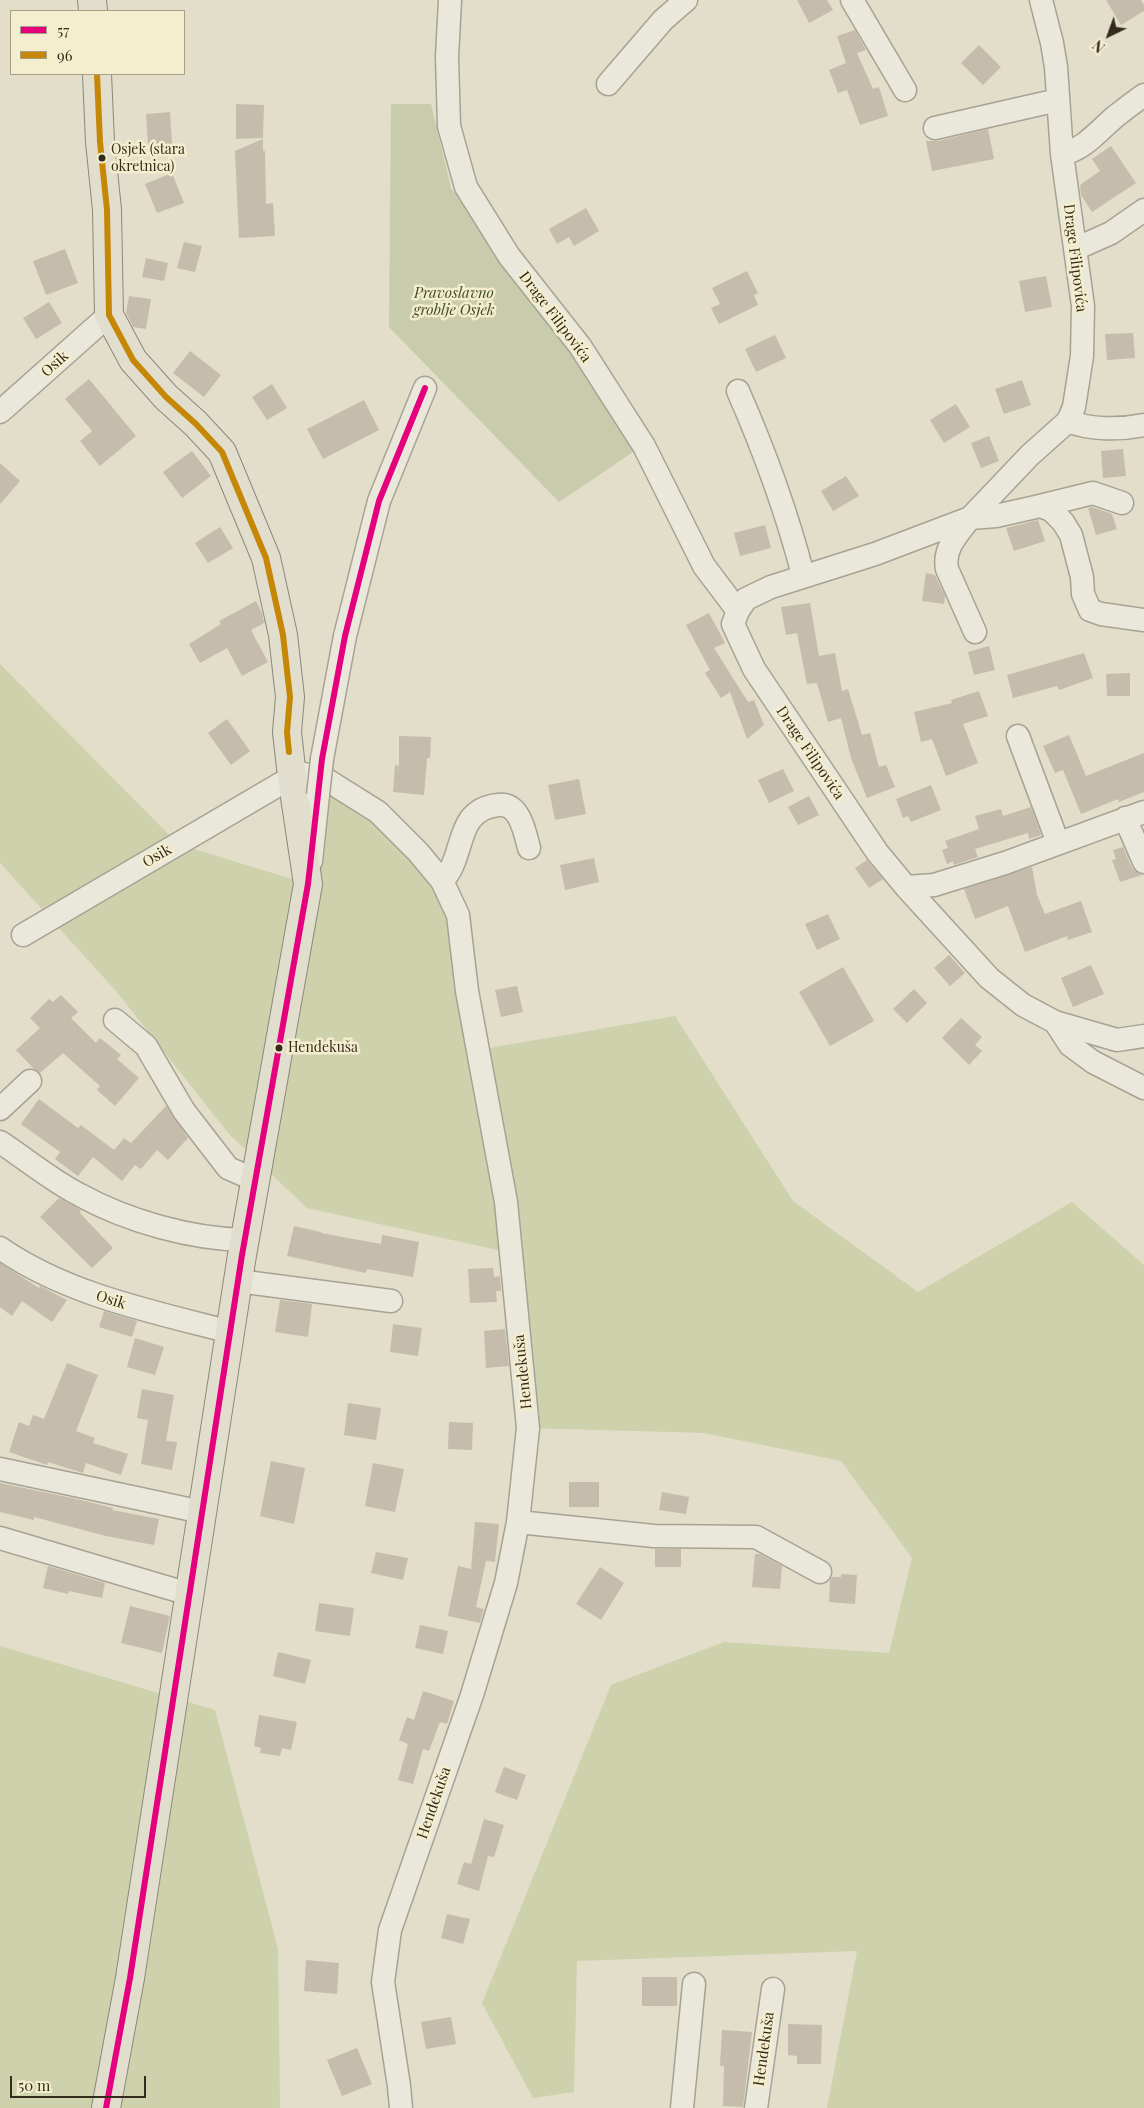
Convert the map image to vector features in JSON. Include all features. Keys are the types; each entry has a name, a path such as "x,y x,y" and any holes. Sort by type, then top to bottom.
{"main road":[{"path":"97,75 100,142 107,210 109,315 133,360 166,397 196,424 222,452 266,558 283,635 290,697 287,732 291,773 308,884 238,1281 130,1978 106,2108"}],"street":[{"name":"Drage Filipovića","path":"450,0 447,57 448,126 466,187 509,256 580,346 644,446 704,566 738,611 733,624 754,669 849,813 906,887 989,978 1023,1005 1055,1022 1117,1040 1144,1036"},
{"path":"608,84 663,20 686,0"},
{"path":"852,0 904,90"},
{"name":"Drage Filipovića","path":"1041,0 1052,42 1062,154 1083,306 1082,356 1074,407 1068,421"},
{"path":"1062,154 1072,152 1083,145 1118,114 1144,95"},
{"path":"935,128 1058,100"},
{"path":"1075,249 1111,233 1144,210"},
{"name":"Osik","path":"0,412 109,315"},
{"path":"308,884 322,758 345,636 379,502 425,388"},
{"path":"738,391 761,447 797,551 803,575"},
{"path":"975,632 947,569 945,558 947,549 970,518 1030,455 1068,421 1078,426 1128,428 1144,425"},
{"path":"738,611 746,599 771,587 803,575 876,554 970,518 996,516 1093,493 1122,503"},
{"path":"1040,506 1052,510 1071,535 1082,577 1083,594 1090,610 1101,614 1144,620"},
{"path":"1018,736 1058,843"},
{"name":"Osik","path":"23,935 291,773"},
{"name":"Hendekuša","path":"291,773 300,773 327,780 378,812 418,852 442,881 458,915 467,991 506,1202 528,1428 518,1522 506,1582 472,1694 390,1930 383,1982 400,2097 412,2108"},
{"path":"442,881 450,872 466,826 475,814 482,809 499,804 513,810 522,823 529,848"},
{"path":"906,887 934,885 1005,863 1134,815 1144,862"},
{"path":"115,1020 146,1046 184,1111 228,1168 255,1180"},
{"name":"Drage Filipovića","path":"1055,1022 1070,1045 1092,1062 1144,1088"},
{"path":"0,1109 30,1081"},
{"path":"0,1142 80,1196 150,1225 221,1240 245,1240"},
{"name":"Osik","path":"0,1248 15,1258 72,1287 129,1306 230,1332"},
{"path":"238,1281 391,1301"},
{"path":"0,1469 202,1512"},
{"path":"518,1522 654,1536 756,1537 820,1572"},
{"path":"0,1538 189,1594"},
{"path":"682,2108 694,1984"},
{"name":"Hendekuša","path":"756,2108 773,1989"}],"green space":[{"name":"Pravoslavno groblje Osjek","path":"391,104 431,104 451,188 639,448 559,502 389,327"},
{"path":"0,664 178,844 308,884 327,780 442,881 478,1050 675,1016 793,1201 918,1292 1072,1202 1144,1265 1144,2108 827,2108 857,1951 577,1961 574,2092 533,2098 482,2003 611,1685 724,1642 889,1653 912,1558 841,1461 704,1433 528,1428 511,1253 307,1208 229,1134 116,991 0,863"},
{"path":"0,1646 215,1710 278,1949 280,2108 0,2108"}],"building":[{"path":"797,0 827,0 833,10 809,23"},
{"path":"1106,0 1141,0 1144,5 1144,11 1121,25"},
{"path":"855,30 866,50 857,53 873,89 879,87 888,116 860,125 847,90 838,93 829,70 846,63 837,36"},
{"path":"979,45 1001,67 983,85 961,63"},
{"path":"236,104 264,105 263,138 236,139"},
{"path":"170,112 172,144 148,145 146,114"},
{"path":"988,129 994,159 932,171 926,141 938,141"},
{"path":"263,139 266,204 273,203 275,236 239,238 235,151"},
{"path":"1111,146 1136,183 1092,212 1081,195 1080,185 1100,171 1092,159"},
{"path":"172,173 184,203 157,213 145,184"},
{"path":"586,208 599,231 574,246 569,237 557,244 549,229"},
{"path":"184,242 202,246 195,272 177,268"},
{"path":"65,249 78,283 46,295 33,261"},
{"path":"146,258 168,263 164,281 142,277"},
{"path":"747,271 758,293 754,295 758,305 719,324 711,308 720,304 712,288"},
{"path":"1046,276 1052,307 1025,312 1019,281"},
{"path":"129,296 151,299 146,329 133,327 126,313"},
{"path":"49,302 62,323 36,339 23,318"},
{"path":"1133,333 1135,358 1107,360 1105,334"},
{"path":"775,335 786,358 756,372 745,349"},
{"path":"190,351 221,375 204,397 173,373"},
{"path":"89,379 136,436 100,466 80,441 92,431 65,399"},
{"path":"1022,380 1031,405 1004,414 995,389"},
{"path":"272,384 287,408 267,420 252,397"},
{"path":"364,400 379,430 323,459 307,429"},
{"path":"956,404 970,427 944,443 930,420"},
{"path":"989,436 999,461 981,468 971,443"},
{"path":"1123,449 1126,476 1103,478 1101,451"},
{"path":"192,451 211,476 182,498 163,472"},
{"path":"0,463 20,481 0,504"},
{"path":"846,476 859,496 833,511 821,491"},
{"path":"1092,507 1112,514 1117,529 1096,535 1088,508"},
{"path":"1038,520 1045,541 1014,551 1006,528"},
{"path":"765,525 771,548 740,556 734,533"},
{"path":"220,527 233,548 208,563 195,543"},
{"path":"926,573 935,575 945,596 944,604 922,601"},
{"path":"256,601 262,613 264,623 251,630 268,662 242,676 227,648 200,663 189,644 221,624 219,621"},
{"path":"810,603 819,656 835,653 842,691 848,689 862,735 870,733 879,767 886,765 895,787 867,798 851,758 841,718 828,722 817,683 807,684 797,633 786,635 781,607"},
{"path":"709,613 725,643 714,648 748,702 754,700 764,725 747,739 730,692 721,698 705,673 710,670 686,625"},
{"path":"989,646 995,670 974,675 968,652"},
{"path":"1084,653 1093,678 1059,690 1057,686 1013,698 1007,675"},
{"path":"1130,673 1130,696 1107,696 1106,674"},
{"path":"979,691 988,716 963,724 978,763 946,776 932,739 921,742 914,712 952,703 951,700"},
{"path":"227,719 250,751 231,765 208,733"},
{"path":"1069,735 1086,776 1144,753 1144,792 1119,802 1118,799 1081,814 1063,770 1055,773 1043,746"},
{"path":"399,736 431,737 430,758 427,758 424,795 393,792 395,765 399,766"},
{"path":"783,769 794,791 769,803 758,780"},
{"path":"579,779 586,814 555,820 548,785"},
{"path":"931,785 941,810 911,822 908,816 903,818 896,799"},
{"path":"809,796 819,815 798,825 788,807"},
{"path":"1031,807 1041,835 1029,839 1028,833 975,849 978,857 954,865 953,861 947,864 942,850 948,848 945,841 979,829 975,816 1001,809 1003,816"},
{"path":"1123,847 1132,868 1142,875 1120,882 1112,860 1116,859 1113,850"},
{"path":"594,858 599,882 565,890 560,865"},
{"path":"867,860 883,879 869,888 855,868"},
{"path":"1032,867 1037,895 1045,914 1081,901 1092,932 1068,940 1067,936 1025,952 1008,906 975,919 964,889"},
{"path":"828,914 840,939 817,950 805,924"},
{"path":"949,955 965,973 950,986 934,968"},
{"path":"1091,965 1104,994 1073,1007 1061,978"},
{"path":"843,967 874,1021 830,1046 799,992"},
{"path":"517,986 523,1012 501,1017 495,990"},
{"path":"914,989 927,1003 907,1023 893,1009"},
{"path":"61,995 78,1012 71,1018 96,1043 100,1038 121,1055 117,1059 139,1078 115,1106 97,1090 100,1086 63,1053 40,1073 16,1050 40,1028 30,1018 49,999 53,1002"},
{"path":"961,1018 982,1037 975,1045 982,1051 969,1065 942,1038"},
{"path":"39,1099 78,1128 81,1125 114,1150 124,1138 131,1143 166,1106 188,1138 168,1160 157,1150 141,1169 135,1165 122,1181 93,1157 78,1176 55,1159 60,1152 21,1124"},
{"path":"59,1198 79,1209 80,1213 113,1248 92,1268 40,1217"},
{"path":"294,1226 381,1244 382,1235 419,1242 413,1277 367,1269 366,1273 287,1256"},
{"path":"0,1263 39,1288 40,1286 67,1300 52,1322 22,1301 12,1316 0,1307"},
{"path":"493,1268 494,1277 500,1276 501,1291 496,1291 497,1302 470,1303 468,1269"},
{"path":"280,1300 312,1304 308,1337 275,1332"},
{"path":"104,1311 137,1321 132,1337 99,1327"},
{"path":"393,1324 422,1328 418,1356 390,1352"},
{"path":"505,1329 509,1366 486,1368 484,1331"},
{"path":"135,1338 164,1347 155,1375 127,1367"},
{"path":"67,1363 98,1375 76,1431 95,1438 93,1443 128,1454 121,1475 86,1463 83,1473 48,1462 47,1465 9,1452 19,1422 29,1426 33,1415 44,1419"},
{"path":"142,1389 174,1395 166,1441 177,1442 172,1470 141,1464 148,1420 137,1418"},
{"path":"348,1403 381,1408 376,1440 344,1435"},
{"path":"449,1422 473,1423 472,1450 448,1449"},
{"path":"271,1461 305,1468 294,1524 260,1516"},
{"path":"373,1463 404,1469 395,1512 365,1506"},
{"path":"569,1482 599,1482 599,1507 569,1507"},
{"path":"0,1483 81,1500 113,1508 112,1510 159,1519 154,1545 106,1536 34,1517 34,1520 0,1512"},
{"path":"662,1492 689,1497 686,1514 659,1510"},
{"path":"475,1522 499,1524 495,1562 486,1561 476,1607 484,1609 480,1623 448,1616 458,1566 471,1569"},
{"path":"655,1549 681,1549 681,1567 655,1567"},
{"path":"376,1552 408,1558 403,1580 371,1573"},
{"path":"755,1554 760,1554 782,1566 780,1589 752,1587"},
{"path":"48,1566 105,1583 102,1598 69,1591 68,1594 43,1588"},
{"path":"600,1567 624,1583 601,1620 576,1604"},
{"path":"841,1574 857,1575 855,1604 829,1602 830,1580 832,1577 841,1577"},
{"path":"319,1603 354,1608 350,1636 315,1631"},
{"path":"130,1606 170,1616 162,1653 121,1643"},
{"path":"420,1625 448,1631 443,1654 415,1648"},
{"path":"278,1652 311,1660 305,1684 273,1676"},
{"path":"423,1691 454,1701 447,1724 440,1722 429,1751 423,1749 413,1784 398,1780 408,1744 399,1740 407,1717 414,1720"},
{"path":"259,1715 297,1722 291,1750 282,1748 280,1756 260,1753 261,1748 254,1746"},
{"path":"504,1767 526,1775 517,1800 495,1792"},
{"path":"484,1819 504,1825 494,1857 488,1856 479,1891 457,1884 464,1862 471,1864"},
{"path":"447,1914 470,1919 463,1944 441,1938"},
{"path":"306,1960 339,1963 337,1994 304,1991"},
{"path":"642,1977 677,1977 677,2006 642,2006"},
{"path":"451,2017 456,2044 426,2049 421,2022"},
{"path":"788,2024 822,2025 821,2064 797,2064 797,2056 788,2055"},
{"path":"722,2030 752,2032 743,2107 723,2106 724,2066 720,2066"},
{"path":"357,2048 372,2084 342,2096 327,2060"}],"transit line":[{"name":"96","path":"97,75 100,142 107,210 109,315 133,360 166,397 196,424 222,452 266,558 283,635 290,697 287,732 289,752"},
{"name":"57","path":"106,2108 130,1978 242,1255 308,884 322,759 345,636 379,501 425,388"}],"place":[{"name":"Osjek (stara okretnica)","path":"102,158"},
{"name":"Hendekuša","path":"279,1048"}]}
